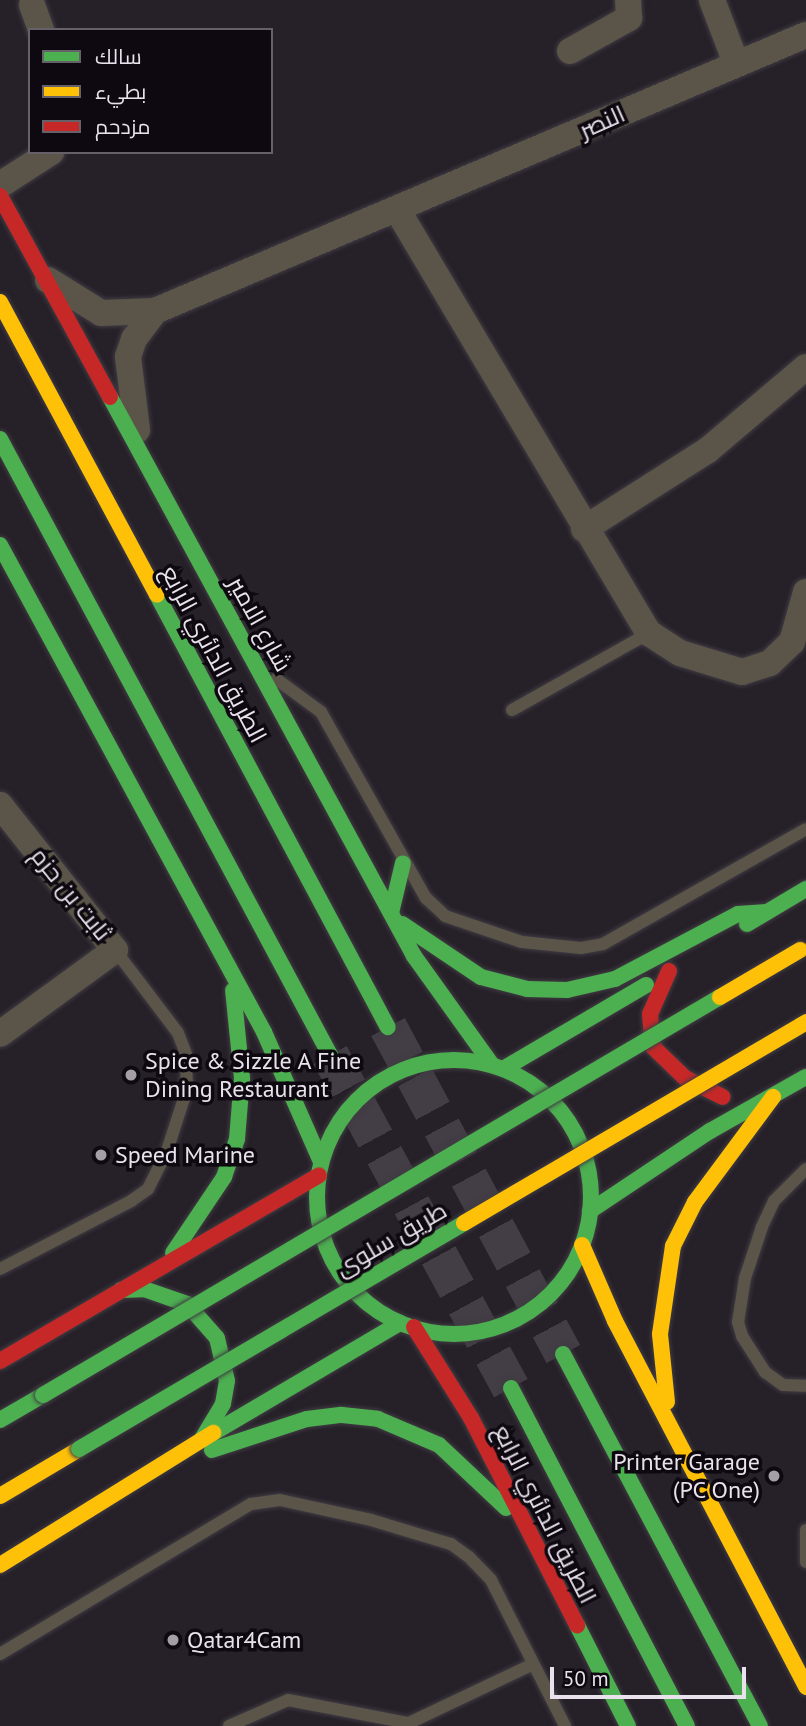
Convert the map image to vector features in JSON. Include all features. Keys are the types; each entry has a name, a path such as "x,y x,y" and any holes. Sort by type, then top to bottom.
{"main road":[{"name":"شارع الامير","path":"0,196 438,995 498,1067"},
{"name":"الطريق الدائري الرابع","path":"0,302 388,1027"},
{"path":"0,439 330,1055"},
{"path":"0,545 230,969 293,1092 320,1168"},
{"path":"403,863 393,915 481,977 527,989 567,990 615,979 738,914 767,912"},
{"path":"498,1067 806,889"},
{"name":"طريق سلوى","path":"0,1420 803,948"},
{"path":"164,1265 224,1177 237,1139 242,1078 230,969"},
{"path":"668,971 650,1014 653,1047 666,1064 724,1097 773,1097"},
{"name":"طريق سلوى","path":"0,1496 806,1022"},
{"path":"468,1060 498,1067 535,1086 561,1111 580,1142 590,1176 590,1211 582,1245 555,1289 514,1319 465,1333 407,1325 376,1310 340,1273 325,1242 318,1209 320,1168 341,1118 376,1084 420,1064 468,1060"},
{"path":"590,1211 649,1169 806,1077"},
{"path":"671,1431 660,1334 673,1246 695,1202 773,1097"},
{"path":"0,1361 164,1265 320,1168"},
{"path":"582,1245 671,1431 806,1687"},
{"path":"121,1290 144,1289 187,1304 217,1338 227,1381 214,1424 199,1442"},
{"name":"الطريق الدائري الرابع","path":"407,1325 471,1418 628,1726"},
{"path":"0,1565 332,1359 407,1325"},
{"path":"563,1354 760,1726"},
{"name":"الطريق الدائري الرابع","path":"510,1388 687,1726"},
{"path":"170,1461 307,1419 342,1415 378,1419 439,1445 526,1526"}],"street":[{"path":"570,51 629,18 628,0"},
{"path":"712,0 736,63"},
{"name":"النصر","path":"42,276 102,313 155,311 398,211 806,35"},
{"path":"0,185 48,154"},
{"path":"398,211 584,529 649,633 680,653 742,672 770,663 792,642 806,592"},
{"path":"145,462 130,399 128,357 134,339 155,311"},
{"path":"584,529 708,450 806,367"},
{"name":"ثابت بن حزم","path":"0,805 115,950 0,1034"}],"lane":[{"path":"512,710 649,633"},
{"path":"259,667 321,712 403,863 426,898 445,916 522,942 581,948 621,936 806,829"},
{"name":"ثابت بن حزم","path":"0,1269 148,1189 183,1105 189,1075 178,1033 115,950"},
{"path":"806,1169 774,1201 762,1227 745,1278 738,1322 742,1336 765,1373 783,1385 806,1386"},
{"path":"0,1654 251,1503 280,1500 451,1544 491,1580 565,1726"},
{"path":"806,1530 806,1562"},
{"path":"229,1726 288,1700 409,1723 533,1664"}],"tunnel":[{"path":"388,1027 563,1354"},
{"path":"330,1055 511,1388"}],"traffic: fast":[{"path":"110,397 414,956 492,1065"},
{"path":"0,439 330,1055"},
{"path":"0,545 264,1032 321,1162"},
{"path":"157,595 388,1027"},
{"path":"391,913 403,863"},
{"path":"747,924 806,889"},
{"path":"402,924 481,977 527,989 567,990 615,979 738,914 767,912"},
{"path":"503,1069 646,985"},
{"path":"173,1253 224,1177 237,1139 242,1078 233,990"},
{"path":"43,1395 720,997"},
{"path":"454,1060 494,1066 530,1083 551,1100 568,1121 585,1157 591,1197 585,1237 568,1273 551,1294 530,1311 494,1328 454,1334 414,1328 378,1311 357,1294 340,1273 323,1237 317,1197 323,1157 340,1121 357,1100 378,1083 414,1066 454,1060"},
{"path":"590,1211 710,1131 806,1077"},
{"path":"79,1449 464,1223"},
{"path":"121,1290 144,1289 187,1304 217,1338 227,1381 223,1404 202,1439"},
{"path":"213,1433 400,1323"},
{"path":"563,1354 760,1726"},
{"path":"511,1388 687,1726"},
{"path":"0,1420 43,1395"},
{"path":"212,1450 307,1419 342,1415 378,1419 439,1445 506,1508"},
{"path":"577,1625 628,1726"}],"traffic: slow":[{"path":"0,302 157,595"},
{"path":"720,997 800,950"},
{"path":"464,1223 806,1022"},
{"path":"667,1402 660,1334 673,1246 695,1202 773,1097"},
{"path":"582,1245 615,1321 806,1687"},
{"path":"0,1565 213,1433"},
{"path":"0,1496 79,1449"}],"traffic: jam":[{"path":"0,196 110,397"},
{"path":"669,971 650,1014 653,1047 685,1078 723,1097"},
{"path":"0,1361 319,1175"},
{"path":"414,1327 471,1418 577,1625"}],"place":[{"name":"Spice & Sizzle A Fine Dining Restaurant","path":"131,1075"},
{"name":"Speed Marine","path":"101,1155"},
{"name":"Printer Garage (PC One)","path":"774,1476"},
{"name":"Qatar4Cam","path":"173,1640"}]}
